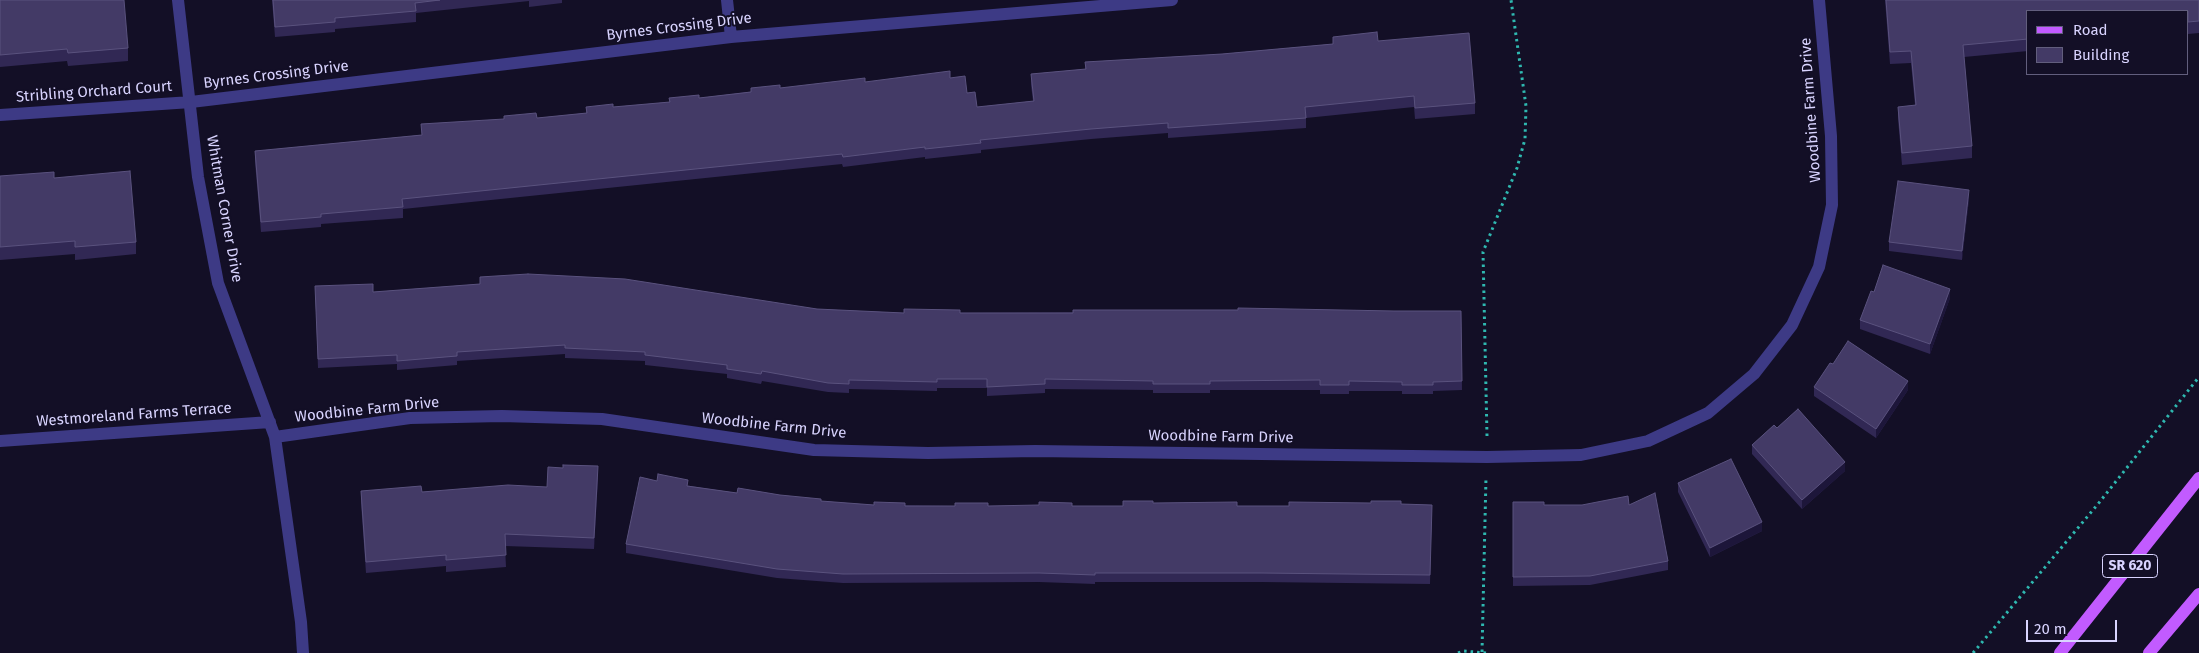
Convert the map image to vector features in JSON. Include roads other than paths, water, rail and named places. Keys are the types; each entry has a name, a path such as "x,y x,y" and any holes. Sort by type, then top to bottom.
{"main road":[{"name":"SR 620","path":"2060,653 2199,478"},
{"path":"2149,653 2199,594"}],"street":[{"name":"Whitman Corner Drive","path":"178,0 198,177 218,283 276,437 301,622 303,653"},
{"path":"727,0 731,37"},
{"name":"Byrnes Crossing Drive","path":"191,102 731,37 1172,0"},
{"name":"Woodbine Farm Drive","path":"276,437 410,418 502,416 602,419 814,450 928,453 1035,451 1487,457 1582,455 1648,441 1708,413 1754,374 1792,325 1819,267 1832,205 1832,136 1819,0"},
{"name":"Stribling Orchard Court","path":"0,115 191,102"},
{"name":"Westmoreland Farms Terrace","path":"0,442 270,422"}]}
